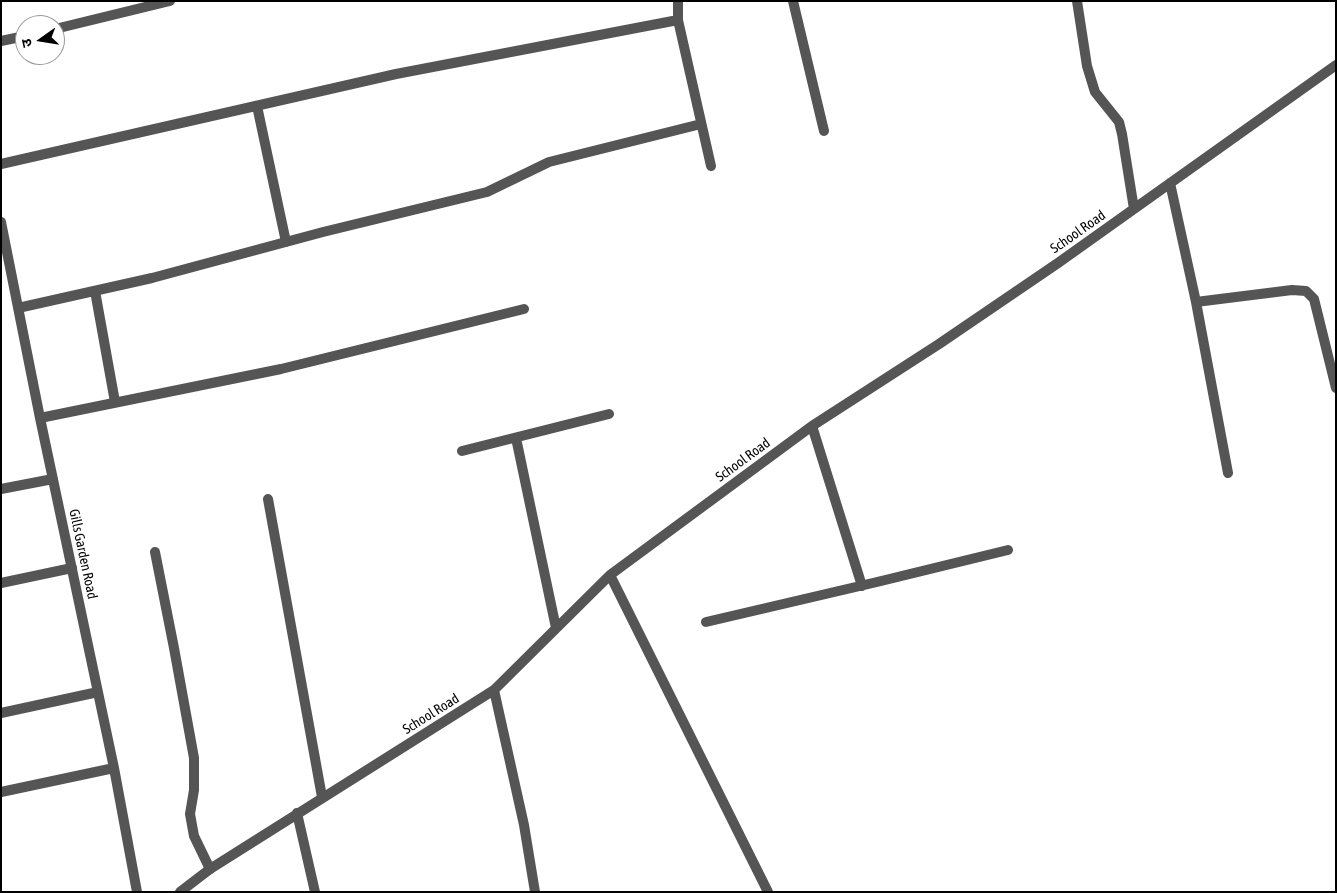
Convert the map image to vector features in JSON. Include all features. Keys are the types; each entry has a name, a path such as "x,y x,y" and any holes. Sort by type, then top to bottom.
{"street":[{"path":"65,27 170,1"},
{"path":"678,1 678,20 710,166"},
{"path":"792,1 824,131"},
{"path":"1077,1 1087,66 1096,92 1119,122 1134,209"},
{"path":"1,164 396,74 678,20"},
{"path":"1,41 15,38"},
{"name":"School Road","path":"180,892 210,869 297,813 494,690 610,575 812,426 1058,263 1336,65"},
{"path":"257,106 286,242"},
{"path":"18,308 152,278 286,242 488,192 549,162 701,124"},
{"path":"1170,183 1196,302 1228,473"},
{"name":"Gills Garden Road","path":"1,222 40,418 114,768 137,892"},
{"path":"1196,302 1292,290 1306,291 1314,299 1336,388"},
{"path":"95,291 115,402"},
{"path":"40,418 281,369 524,309"},
{"path":"462,452 609,414"},
{"path":"812,426 862,586"},
{"path":"516,438 556,628"},
{"path":"1,489 53,479"},
{"path":"268,499 322,797"},
{"path":"706,622 1008,550"},
{"path":"155,552 194,758 194,790 190,814 194,836 210,869"},
{"path":"1,583 72,568"},
{"path":"610,575 768,892"},
{"path":"494,690 524,825 535,892"},
{"path":"1,713 98,692"},
{"path":"1,792 114,768"},
{"path":"297,813 315,892"}]}
